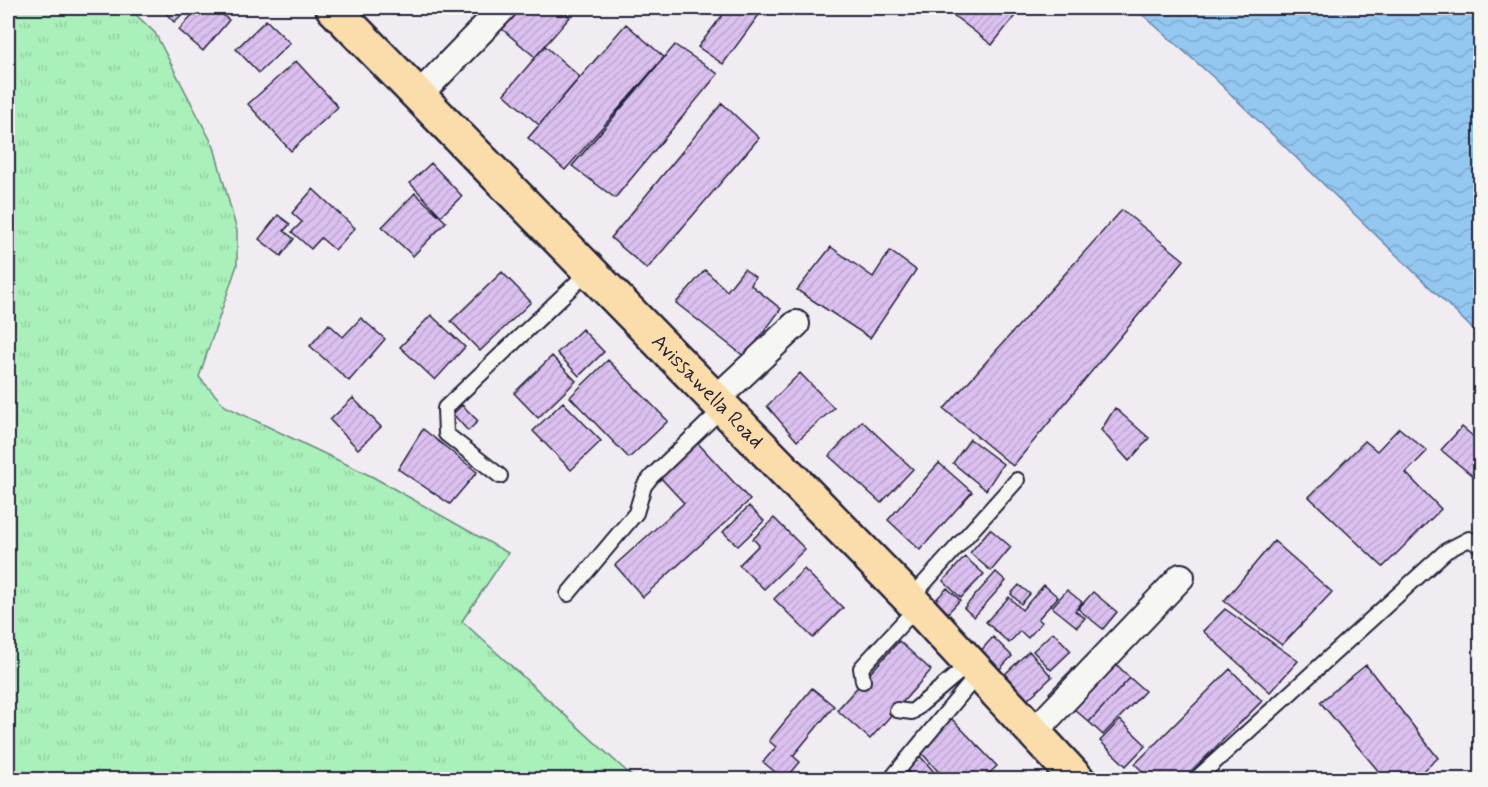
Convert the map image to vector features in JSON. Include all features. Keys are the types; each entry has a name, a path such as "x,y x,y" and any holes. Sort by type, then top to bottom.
{"main road":[{"name":"Avissawella Road","path":"333,8 913,603 1078,780"}],"street":[{"path":"419,95 503,8"},
{"path":"719,404 796,324"},
{"path":"1033,733 1180,577"}],"lane":[{"path":"500,476 446,434 445,408 590,270"},
{"path":"568,594 636,513 644,486 719,404"},
{"path":"863,681 861,668 1017,480"},
{"path":"1195,780 1446,551 1469,539 1480,546"},
{"path":"897,710 912,712 974,669"},
{"path":"890,780 974,669"}],"green space":[{"path":"8,8 129,8 155,33 214,147 237,231 237,265 199,377 225,406 373,477 508,553 462,621 635,779 8,779"}],"water":[{"path":"1135,8 1480,8 1480,336 1213,77"}],"building":[{"path":"189,8 174,22 162,9"},
{"path":"198,8 214,8 229,20 203,51 179,30"},
{"path":"520,8 559,8 570,17 535,57 502,29"},
{"path":"728,8 764,8 723,64 698,47"},
{"path":"944,8 1012,8 1018,12 992,45"},
{"path":"266,20 290,43 259,73 236,49"},
{"path":"626,24 664,57 565,170 528,138"},
{"path":"675,45 718,74 615,198 572,166"},
{"path":"545,46 580,77 539,125 504,94"},
{"path":"296,61 338,107 291,151 248,104"},
{"path":"722,103 759,138 647,269 611,238"},
{"path":"431,163 462,196 441,216 410,183"},
{"path":"313,189 355,228 335,250 321,238 311,249 292,232 302,222 292,213"},
{"path":"415,193 446,222 413,256 382,227"},
{"path":"1122,210 1184,260 1013,466 944,409"},
{"path":"278,215 290,224 284,231 294,239 281,256 259,239"},
{"path":"831,247 873,277 890,251 916,270 870,338 797,290"},
{"path":"744,269 755,277 751,285 781,309 745,357 676,303 705,270 727,291"},
{"path":"502,272 531,302 480,351 451,321"},
{"path":"431,315 465,347 435,380 400,347"},
{"path":"361,318 385,339 349,381 310,346 329,324 343,337"},
{"path":"582,329 604,352 579,376 557,353"},
{"path":"552,356 576,381 538,418 514,393"},
{"path":"608,360 668,421 629,458 570,397"},
{"path":"800,373 834,408 797,441 767,406"},
{"path":"353,398 381,427 358,449 330,420"},
{"path":"563,402 601,441 571,470 533,431"},
{"path":"462,405 478,421 468,431 453,414"},
{"path":"1115,408 1149,438 1129,461 1101,430"},
{"path":"862,421 913,469 881,503 829,456"},
{"path":"1462,427 1480,442 1480,482 1441,450"},
{"path":"1399,428 1427,451 1406,473 1441,509 1383,567 1309,497 1365,441 1377,451"},
{"path":"423,429 477,472 450,504 398,469"},
{"path":"970,439 1003,464 986,490 953,463"},
{"path":"695,440 750,500 643,597 615,565 684,503 658,475"},
{"path":"939,463 972,492 920,550 888,520"},
{"path":"749,506 764,521 738,546 723,532"},
{"path":"774,518 805,549 764,589 739,565 759,545 753,539"},
{"path":"990,529 1011,547 991,571 970,553"},
{"path":"1274,541 1332,592 1282,645 1224,601"},
{"path":"965,557 984,574 961,598 943,581"},
{"path":"804,569 843,608 813,638 774,599"},
{"path":"996,572 1006,581 974,617 964,608"},
{"path":"1019,585 1030,594 1021,604 1011,594"},
{"path":"1044,585 1058,597 1038,619 1042,622 1028,638 1020,631 1009,643 986,622 1009,597 1022,610"},
{"path":"947,588 960,600 944,617 931,605"},
{"path":"1067,590 1082,602 1075,611 1085,618 1077,627 1052,607"},
{"path":"1093,592 1117,612 1103,629 1078,609"},
{"path":"1225,609 1298,661 1270,692 1203,631"},
{"path":"1053,632 1071,651 1051,670 1033,651"},
{"path":"993,637 1012,656 997,672 978,654"},
{"path":"899,641 931,670 870,739 837,710"},
{"path":"1029,651 1052,677 1026,701 1002,677"},
{"path":"1116,664 1130,678 1089,722 1074,709"},
{"path":"1366,665 1438,758 1413,780 1386,780 1320,702"},
{"path":"1074,667 1084,677 1059,703 1049,693"},
{"path":"1230,669 1262,701 1183,780 1151,780 1135,764"},
{"path":"1130,678 1145,691 1103,735 1089,722"},
{"path":"812,688 834,706 793,756 800,762 785,780 763,762 776,747 769,741"},
{"path":"951,718 997,766 982,780 946,780 918,749"},
{"path":"1120,720 1146,745 1126,766 1100,741"},
{"path":"918,754 936,774 930,780 915,780 904,767"}]}
